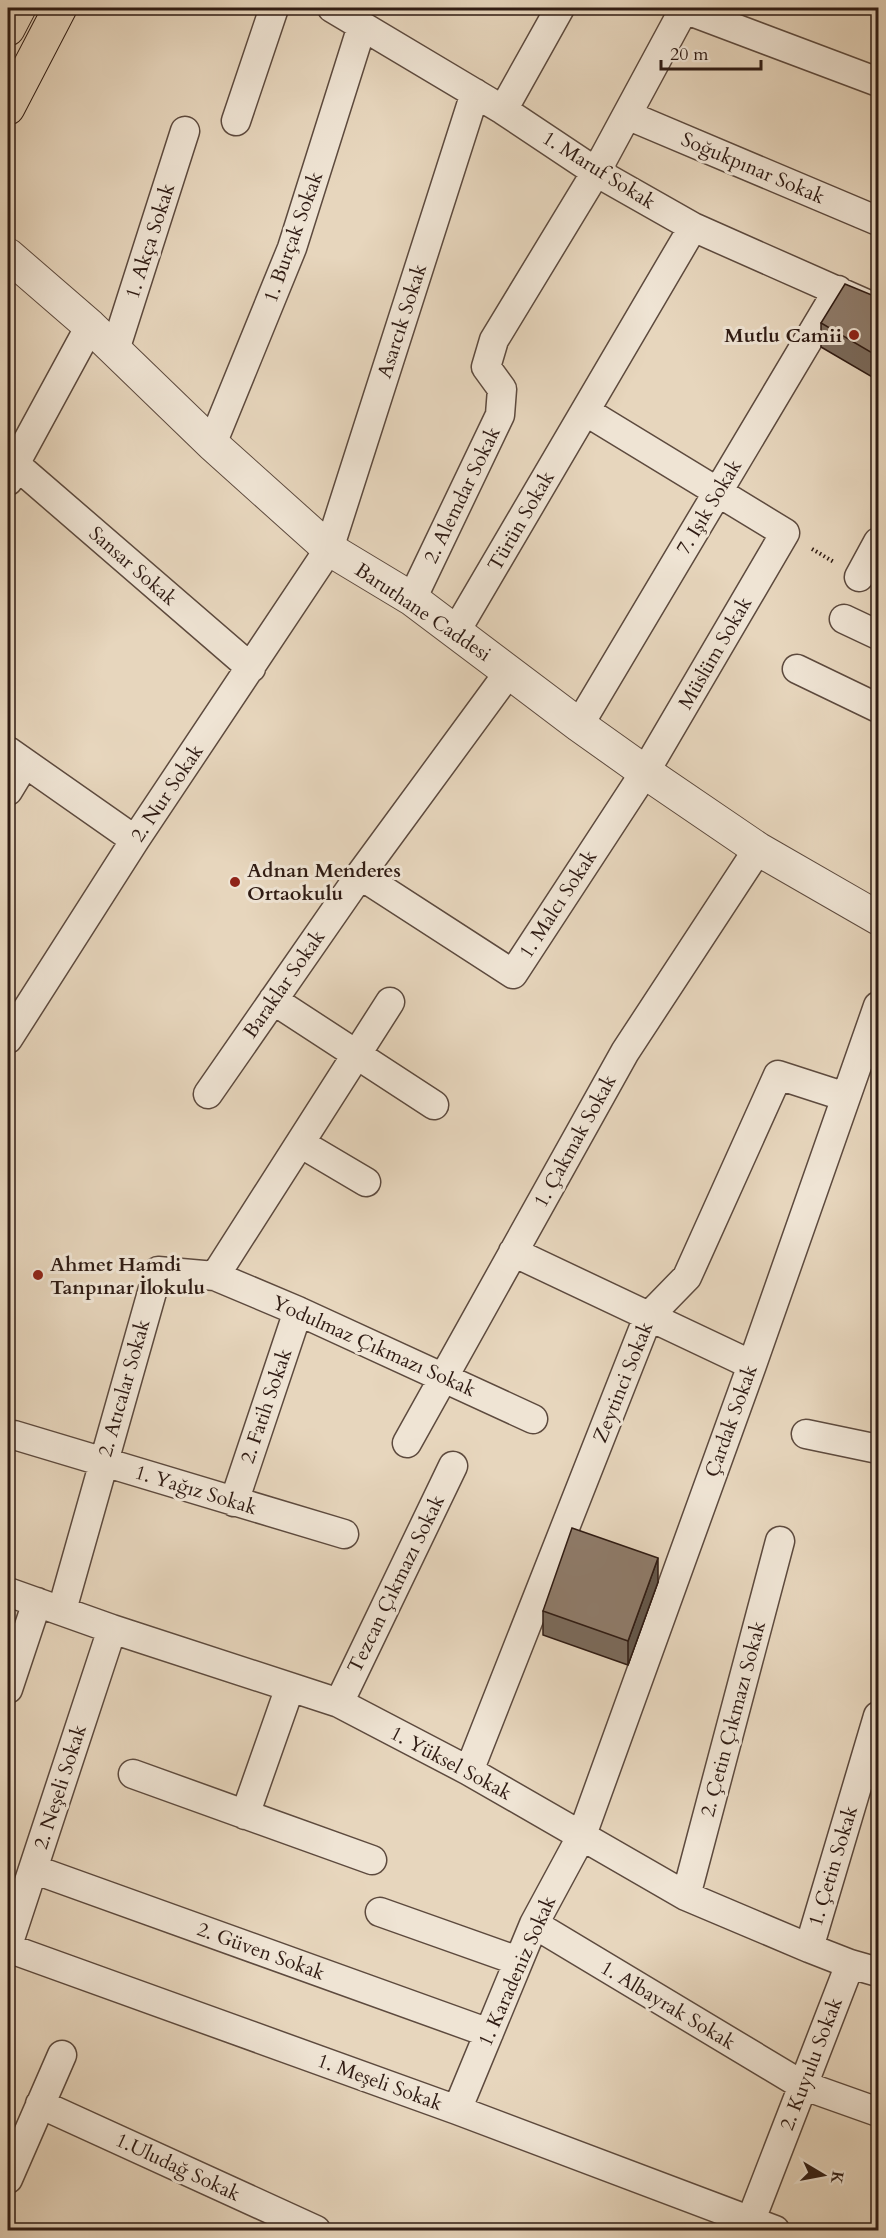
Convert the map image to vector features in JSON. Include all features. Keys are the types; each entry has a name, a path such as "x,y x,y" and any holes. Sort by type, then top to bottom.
{"main road":[{"path":"8,29 20,8"},
{"path":"8,108 60,8"}],"street":[{"path":"236,121 274,8"},
{"path":"503,110 560,8"},
{"path":"596,172 684,9 879,82"},
{"name":"1. Maruf Sokak","path":"345,14 503,110 596,172 693,227 879,309"},
{"name":"1. Burçak Sokak","path":"212,444 292,248 345,14"},
{"name":"Asarcık Sokak","path":"329,549 475,93"},
{"name":"Soğukpınar Sokak","path":"627,115 879,221"},
{"name":"1. Akça Sokak","path":"115,350 185,131"},
{"name":"2. Alemdar Sokak","path":"412,599 500,415 502,389 486,367 494,340 596,172"},
{"name":"Türün Sokak","path":"456,631 693,227"},
{"name":"Baruthane Caddesi","path":"8,255 90,326 212,444 329,549 412,599 579,725 758,849 879,918"},
{"name":"7. Işık Sokak","path":"579,725 838,290"},
{"path":"11,473 90,326"},
{"path":"585,411 785,533"},
{"name":"Sansar Sokak","path":"11,473 251,668"},
{"name":"Müslüm Sokak","path":"645,772 785,533"},
{"path":"859,577 879,542"},
{"name":"2. Nur Sokak","path":"8,1040 135,840 329,549"},
{"path":"844,619 879,635"},
{"path":"797,669 879,708"},
{"name":"Baraklar Sokak","path":"208,1094 360,875 509,672"},
{"path":"8,791 16,757 135,840"},
{"name":"1. Malcı Sokak","path":"360,875 513,974 645,772"},
{"name":"1. Çakmak Sokak","path":"407,1443 625,1052 758,849"},
{"path":"273,1000 434,1105"},
{"path":"215,1276 390,1002"},
{"name":"Çardak Sokak","path":"582,1835 879,1005"},
{"name":"Zeytinci Sokak","path":"469,1771 648,1317 687,1278 778,1075 846,1097"},
{"path":"300,1143 366,1182"},
{"path":"513,1252 752,1365"},
{"name":"2. Atıcalar Sokak","path":"49,1606 103,1463 158,1271 215,1276"},
{"name":"Yodulmaz Çıkmazı Sokak","path":"215,1276 445,1377 533,1419"},
{"name":"2. Fatih Sokak","path":"234,1502 298,1311"},
{"path":"806,1434 879,1449"},
{"name":"1. Yağız Sokak","path":"14,1435 344,1534"},
{"name":"Tezcan Çıkmazı Sokak","path":"339,1703 453,1466"},
{"name":"2. Çetin Çıkmazı Sokak","path":"686,1896 780,1541"},
{"name":"1. Yüksel Sokak","path":"8,1592 112,1629 339,1703 469,1771 686,1896 808,1948 879,1972"},
{"path":"8,1689 49,1606"},
{"name":"2. Neşeli Sokak","path":"8,1946 112,1629"},
{"path":"245,1815 290,1687"},
{"name":"1. Çetin Sokak","path":"808,1948 879,1716"},
{"path":"133,1774 372,1860"},
{"name":"1. Karadeniz Sokak","path":"457,2110 534,1924 582,1835"},
{"name":"2. Güven Sokak","path":"33,1869 489,2033"},
{"path":"380,1912 518,1961"},
{"name":"1. Albayrak Sokak","path":"534,1924 802,2085 879,2112"},
{"name":"1. Meşeli Sokak","path":"8,1946 457,2110 758,2227"},
{"name":"2. Kuyulu Sokak","path":"758,2227 802,2085 850,1964"},
{"path":"8,2179 16,2138 40,2104 62,2055"},
{"name":"1.Uludağ Sokak","path":"40,2104 316,2230"}],"path":[{"path":"785,533 859,577"}],"building":[{"path":"845,284 879,298 879,357 821,323"},
{"path":"572,1528 658,1558 628,1641 543,1611"}],"place":[{"name":"Mutlu Camii","path":"854,335"},
{"name":"Adnan Menderes Ortaokulu","path":"235,882"},
{"name":"Ahmet Hamdi Tanpınar İlokulu","path":"38,1275"}]}
